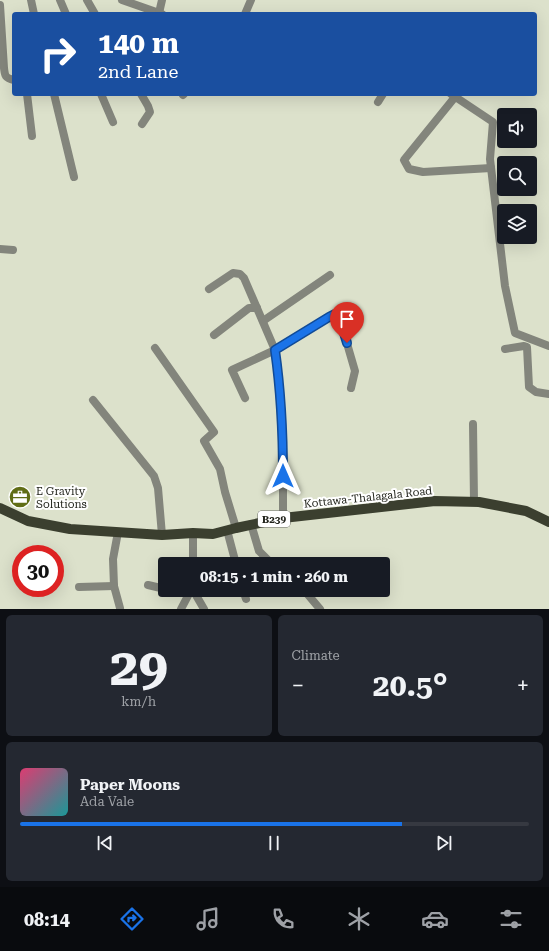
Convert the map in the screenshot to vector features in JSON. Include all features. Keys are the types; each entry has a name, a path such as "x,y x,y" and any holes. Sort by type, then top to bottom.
{"main road":[{"name":"Kottawa-Thalagala Road","path":"0,508 28,521 70,529 162,535 194,533 213,534 251,524 283,518 435,501 476,502 526,511 549,522"}],"street":[{"path":"31,0 34,12"},
{"path":"60,0 65,12"},
{"path":"87,0 94,12"},
{"path":"122,0 157,12"},
{"path":"160,12 162,0"},
{"path":"246,12 251,0"},
{"path":"0,6 5,76 8,79 12,80"},
{"path":"27,96 32,136"},
{"path":"54,96 74,177"},
{"path":"102,96 113,122"},
{"path":"142,96 150,112 142,124"},
{"path":"378,102 382,96"},
{"path":"452,96 404,160 408,169 423,172 491,168"},
{"path":"454,96 493,122 490,159 505,286 515,333 549,346"},
{"path":"0,249 13,250"},
{"path":"209,289 233,273 240,274 244,278 275,350 279,384 283,448 283,518"},
{"path":"263,321 330,275"},
{"path":"214,335 249,308 257,308"},
{"path":"244,398 232,370 275,350 335,314 339,316 355,371 351,388"},
{"path":"505,350 524,346 528,347 529,387 536,392 549,394"},
{"path":"155,348 214,432 204,441 220,469 235,557"},
{"path":"93,400 154,476 158,488 162,535"},
{"path":"475,427 476,502"},
{"path":"251,524 259,551 265,557"},
{"path":"118,532 113,559 114,586 120,608"},
{"path":"193,557 194,533"},
{"path":"148,585 158,587"},
{"path":"79,587 114,586"},
{"path":"180,609 187,597"},
{"path":"195,597 204,609"},
{"path":"310,597 320,609"}],"place":[{"name":"E Gravity Solutions","path":"20,497"}],"route":[{"path":"283,476 283,448 279,384 275,350 335,314 339,316 347,343"}]}
